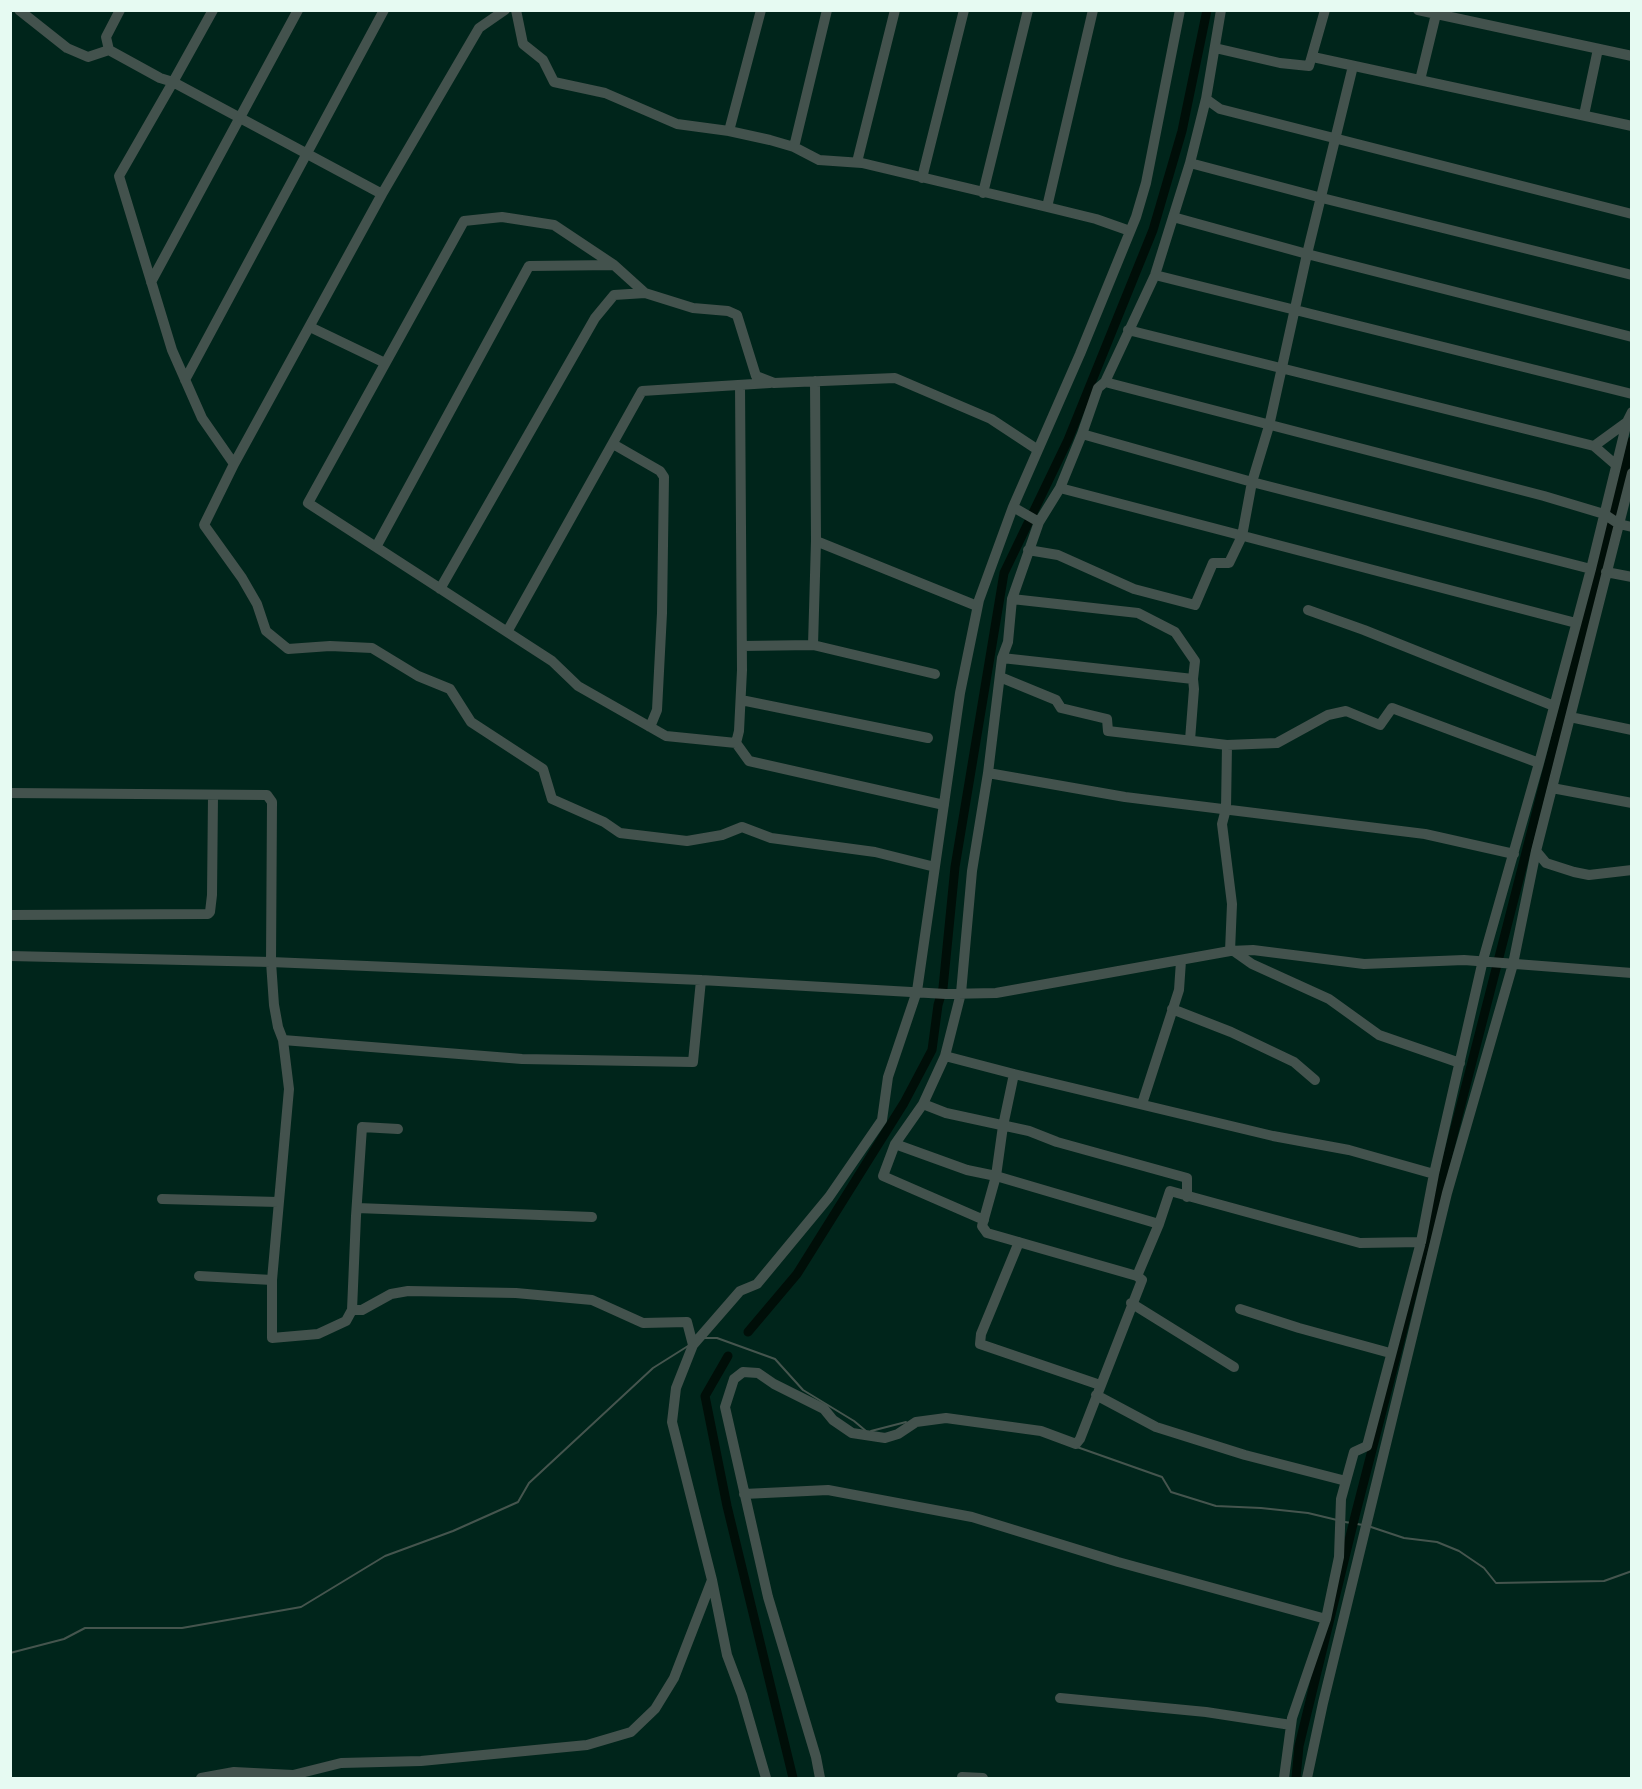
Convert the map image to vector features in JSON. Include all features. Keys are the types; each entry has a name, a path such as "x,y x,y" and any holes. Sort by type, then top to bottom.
{"street":[{"path":"19,10 67,48 88,57 109,50 240,117 382,194"},
{"path":"109,50 106,37 120,10"},
{"path":"213,10 119,176 172,350 202,418 234,464"},
{"path":"151,282 298,10"},
{"path":"185,380 384,10"},
{"path":"506,10 479,28 382,194 234,464 204,525 258,604 266,631 288,649 330,645 372,648 418,676 450,689 471,722 543,769 552,799 604,822 620,833 687,841 722,835 742,827 771,838 875,852 935,867"},
{"path":"516,10 523,44 543,60 554,82 605,93 677,124 729,130 794,147 819,160 857,162 1096,219 1130,231"},
{"path":"729,130 761,10"},
{"path":"794,147 827,10"},
{"path":"857,162 895,10"},
{"path":"922,178 964,10"},
{"path":"983,193 1028,10"},
{"path":"1047,207 1093,10"},
{"path":"766,1779 742,1695 727,1655 712,1580 672,1422 676,1388 693,1345 740,1291 757,1284 829,1197 882,1120 888,1077 922,991 935,867 960,693 977,606 1013,507 1130,231 1146,183 1180,10"},
{"path":"984,1220 883,1176 895,1144 923,1104 945,1056 961,993 972,871 988,773 1002,658 1008,642 1012,599 1039,522 1060,488 1098,388 1105,382 1155,275 1190,162 1206,99 1221,10"},
{"path":"1215,48 1280,63 1309,66 1325,10"},
{"path":"1418,10 1437,12 1632,56"},
{"path":"1420,80 1437,12"},
{"path":"1584,115 1598,49"},
{"path":"1313,57 1632,126"},
{"path":"1028,550 1058,555 1134,589 1195,605 1213,563 1229,563 1242,536 1252,482 1269,426 1307,254 1353,66"},
{"path":"1206,99 1220,109 1632,213"},
{"path":"1190,162 1322,198 1632,275"},
{"path":"645,293 614,265 554,225 502,217 464,220 308,503 552,661 578,686 666,736 736,743"},
{"path":"1173,217 1632,338"},
{"path":"376,547 529,266 614,265"},
{"path":"1155,275 1632,394"},
{"path":"440,589 594,318 614,295 645,293 693,308 728,311 737,315 756,376 774,383"},
{"path":"310,327 385,363"},
{"path":"1128,330 1594,446 1616,465"},
{"path":"507,632 642,391 894,378 991,419 1038,450"},
{"path":"813,645 816,541 815,381"},
{"path":"1105,382 1544,496 1604,514 1619,524 1632,527"},
{"path":"740,385 742,645 741,700 736,743 749,761 944,805"},
{"path":"1594,446 1629,417"},
{"path":"1284,1779 1291,1725 1326,1618 1338,1557 1341,1499 1354,1452 1367,1446 1421,1242 1434,1174 1485,961 1591,569 1629,417"},
{"path":"1082,434 1252,482 1591,569"},
{"path":"613,444 660,471 664,477 662,613 657,710 650,727"},
{"path":"1307,1779 1325,1692 1447,1193 1508,963 1632,473"},
{"path":"1060,488 1576,623"},
{"path":"1013,507 1039,522"},
{"path":"816,541 977,606"},
{"path":"1606,572 1632,577"},
{"path":"1012,599 1138,613 1175,632 1195,661 1190,740"},
{"path":"1308,610 1554,706"},
{"path":"742,645 813,645 935,674"},
{"path":"1002,658 1193,679"},
{"path":"1000,677 1056,700 1061,708 1107,719 1108,731 1227,745 1277,744 1328,715 1346,711 1380,725 1392,708 1539,763"},
{"path":"741,700 928,738"},
{"path":"1570,717 1632,730"},
{"path":"1227,745 1226,809 1222,824 1232,904 1233,952"},
{"path":"988,773 1125,797 1425,834 1514,854"},
{"path":"1552,788 1632,803"},
{"path":"10,793 267,795 272,802 271,962 274,1005 283,1040 289,1089 272,1280 272,1338 318,1334 346,1321 352,1310 362,1126 398,1129"},
{"path":"10,915 208,914 212,895 213,796"},
{"path":"1536,851 1546,863 1589,875 1632,870"},
{"path":"10,956 271,962 701,980 946,994 996,993 1252,950 1364,964 1485,961 1632,973"},
{"path":"1233,952 1252,964 1329,999 1379,1035 1460,1063"},
{"path":"1142,1104 1179,990 1181,962"},
{"path":"283,1040 522,1059 693,1062 701,980"},
{"path":"1172,1010 1232,1032 1294,1062 1315,1080"},
{"path":"945,1056 1273,1136 1349,1150 1434,1174"},
{"path":"820,1779 816,1757 768,1597 725,1407 734,1379 743,1372 758,1373 774,1384 824,1409 833,1420 852,1433 885,1438 898,1434 916,1422 946,1418 1041,1431 1076,1444 1080,1439 1131,1303 1142,1280 1137,1276 987,1233 982,1226 996,1176 1014,1074"},
{"path":"923,1104 946,1113 1029,1131 1057,1142 1187,1178 1187,1197"},
{"path":"895,1144 967,1170 996,1176 1159,1224"},
{"path":"1137,1276 1170,1191 1360,1243 1421,1242"},
{"path":"162,1199 278,1202"},
{"path":"357,1208 592,1217"},
{"path":"1019,1242 981,1334 980,1344 1098,1390 1156,1426 1245,1455 1346,1481"},
{"path":"199,1276 272,1280"},
{"path":"352,1310 362,1310 391,1294 408,1291 516,1293 592,1300 643,1323 687,1322 693,1345"},
{"path":"1131,1303 1234,1367"},
{"path":"1240,1309 1390,1353"},
{"path":"744,1494 828,1490 972,1517 1118,1562 1326,1618"},
{"path":"201,1779 234,1772 293,1774 340,1763 421,1761 587,1745 631,1732 655,1709 674,1678 712,1580"},
{"path":"1060,1698 1206,1712 1291,1725"},
{"path":"962,1777 983,1779"}],"waterway":[{"path":"748,1332 797,1274 904,1103 932,1050 938,1005 943,988 955,867 1004,573 1068,440 1153,230 1182,131 1207,10"},
{"path":"1296,1778 1299,1746 1355,1516 1632,441"},
{"path":"703,1338 717,1338 775,1359 803,1390 854,1421 866,1431"},
{"path":"10,1653 64,1639 85,1628 182,1628 301,1607 385,1556 453,1531 518,1502 529,1483 653,1368 688,1346"},
{"path":"728,1356 705,1396 727,1506 793,1778"},
{"path":"871,1431 906,1422"},
{"path":"1077,1447 1162,1477 1171,1492 1216,1506 1308,1513 1337,1520"},
{"path":"1345,1522 1363,1525"},
{"path":"1368,1526 1404,1538 1437,1542 1459,1551 1484,1568 1496,1583 1604,1581 1632,1571"}]}
